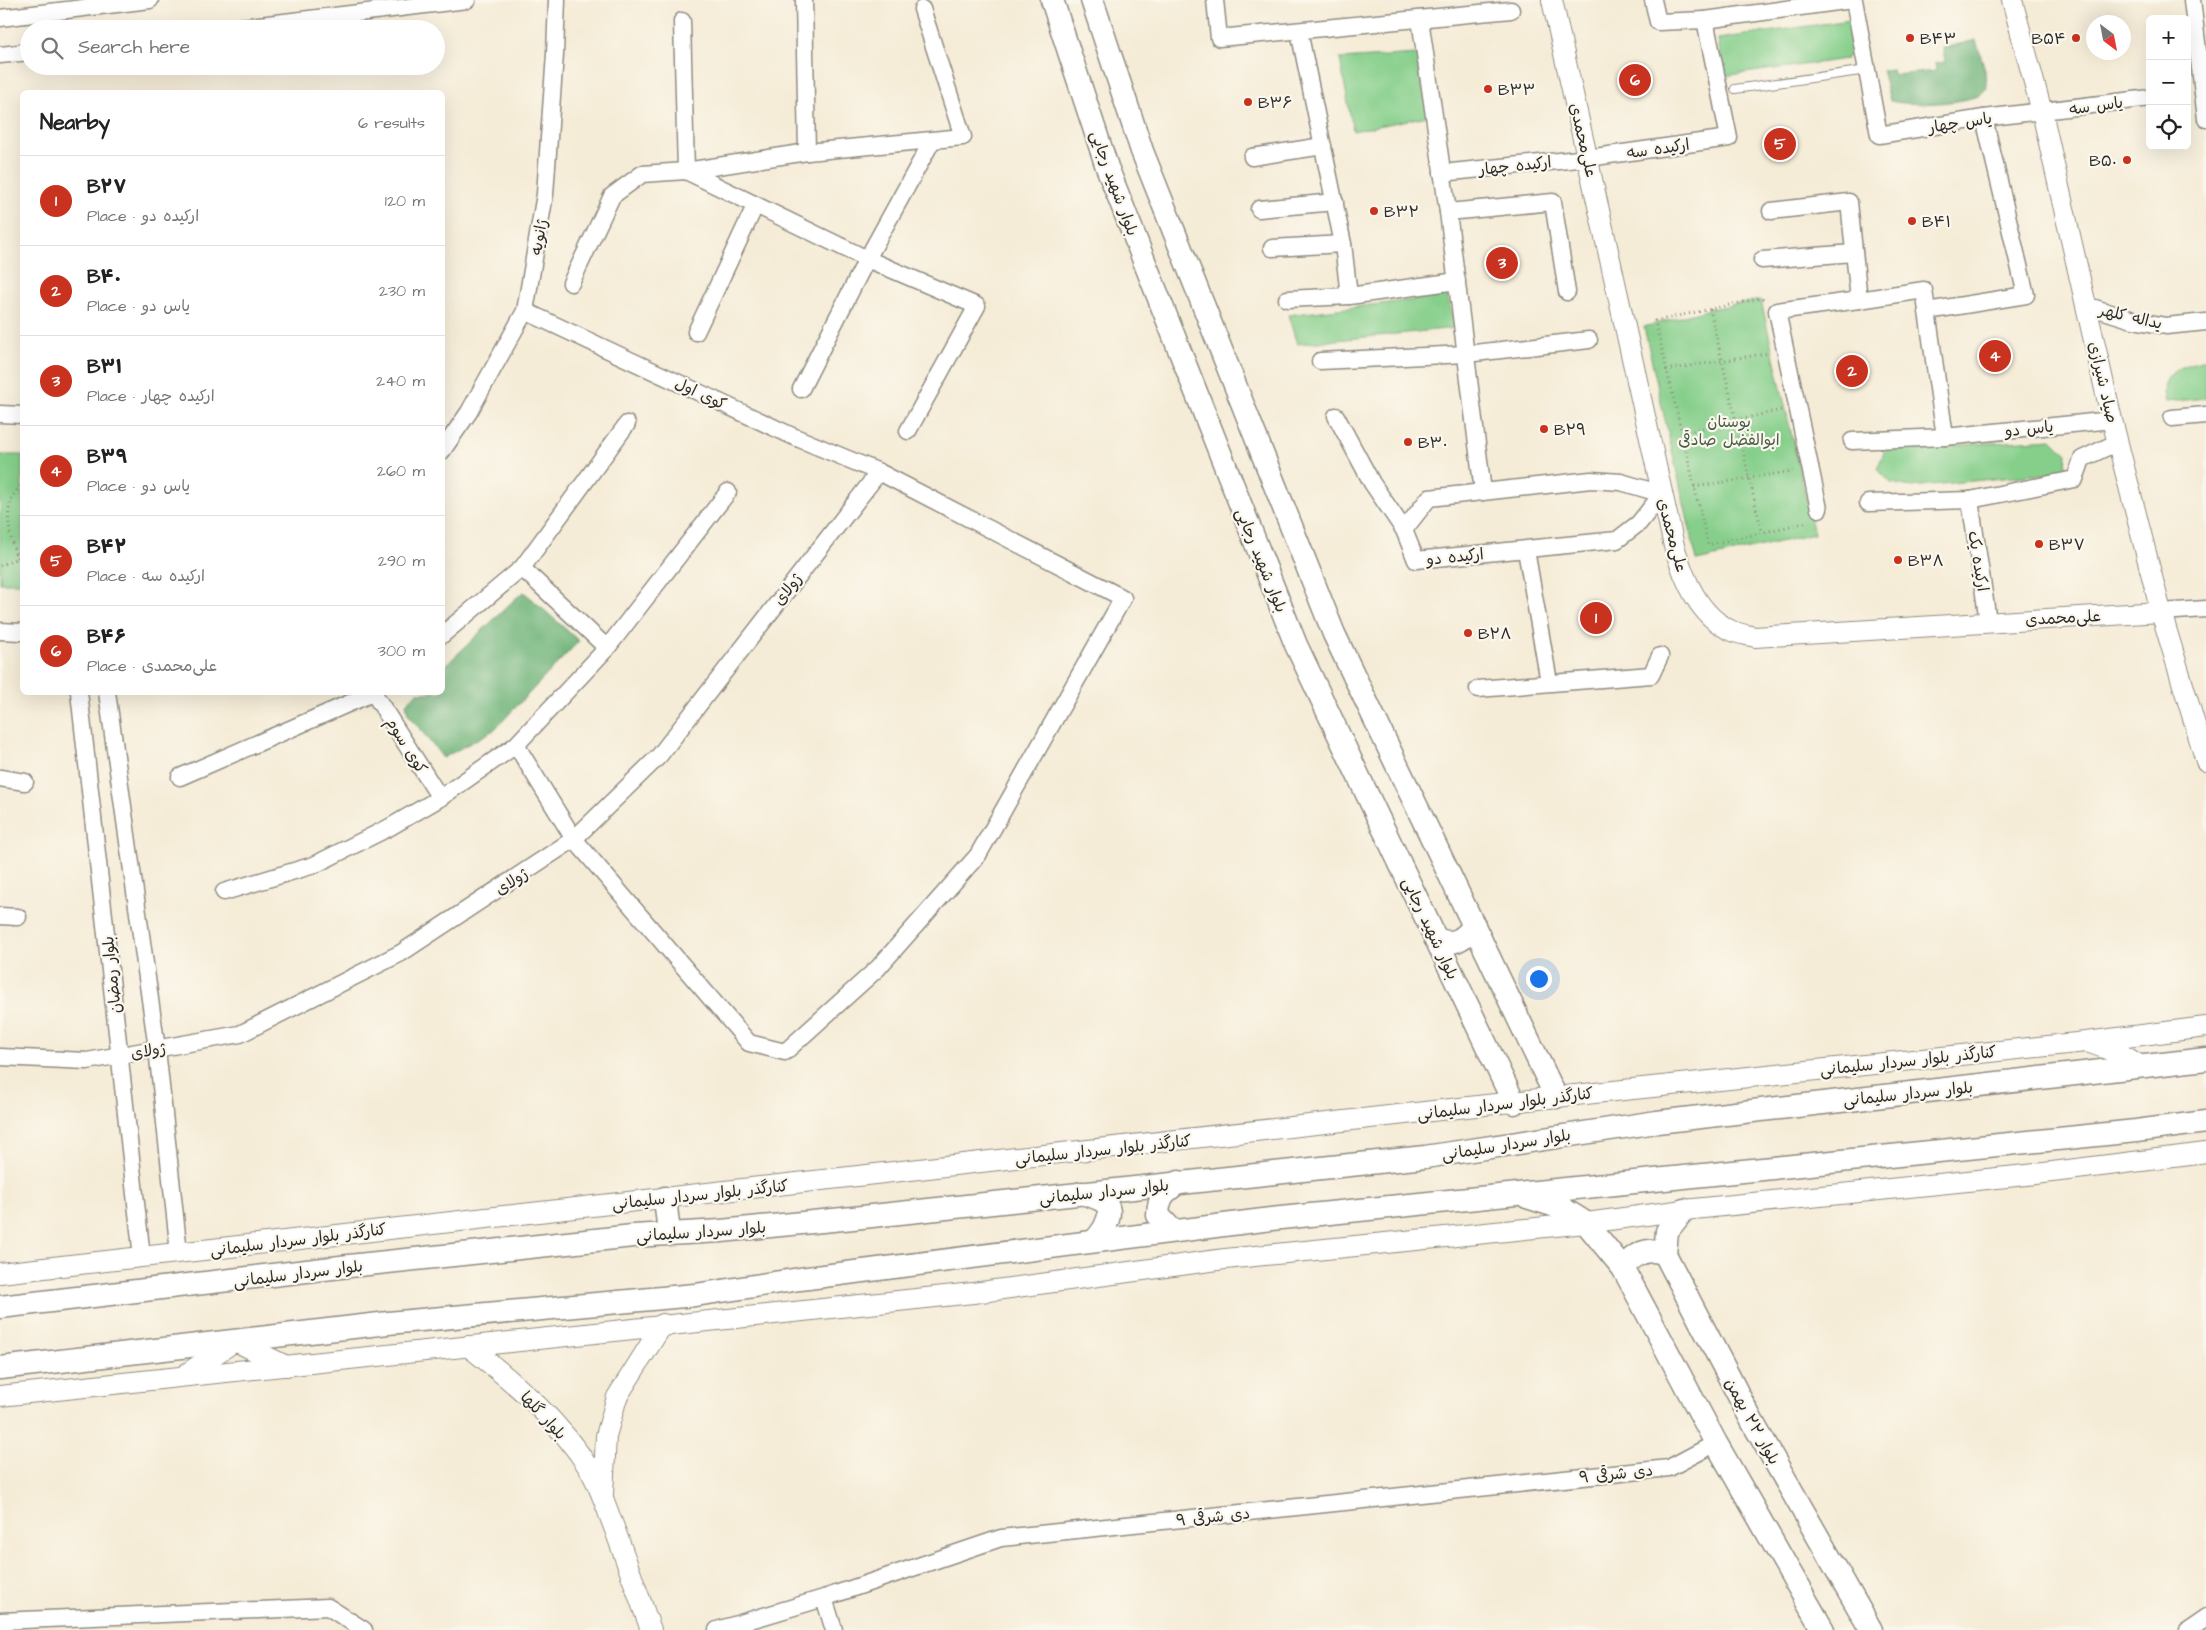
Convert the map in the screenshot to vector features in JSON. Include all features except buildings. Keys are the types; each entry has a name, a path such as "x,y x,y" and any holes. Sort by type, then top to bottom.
{"main road":[{"name":"بلوار شهید رجایی","path":"1052,0 1107,166 1296,645 1514,1102"},
{"path":"1092,0 1142,151 1334,634 1556,1097"},
{"path":"1435,938 1443,942 1452,943 1464,937 1474,925"},
{"name":"بلوار سردار سلیمانی","path":"0,1307 349,1266 669,1233 721,1231 853,1218 1425,1157 1657,1122 2206,1059"},
{"path":"0,1368 388,1323 695,1295 800,1279 1173,1231 2136,1131 2206,1122"},
{"path":"1173,1231 1158,1215 1158,1207 1161,1195 1179,1182"},
{"path":"1082,1193 1102,1200 1109,1207 1106,1229 1096,1240"},
{"path":"1518,1194 1562,1208 1586,1223 1623,1268 1716,1443 1823,1630"},
{"path":"665,1198 669,1233"},
{"path":"1623,1268 1636,1254 1656,1250 1665,1254 1667,1231 1684,1210"},
{"name":"بلوار ۲۲ بهمن","path":"1665,1254 1753,1423 1871,1630"}],"street":[{"path":"0,18 150,0"},
{"path":"299,20 467,0"},
{"name":"ژانویه","path":"445,447 469,412 525,311 546,194 555,54 556,0"},
{"path":"804,0 807,152"},
{"path":"1215,0 1219,38 1511,10"},
{"name":"علی‌محمدی","path":"1552,0 1674,546 1684,579 1699,603 1714,619 1732,631 1755,637 1988,621 2161,612"},
{"path":"1653,0 1658,22 1705,20 1853,0 1867,70"},
{"name":"صیاد شیرازی","path":"2012,0 2042,112 2112,420 2161,612 2206,761"},
{"path":"2192,0 2195,92 2206,119"},
{"path":"572,283 612,196 642,174 686,171 807,152 963,137 922,9"},
{"path":"1420,19 1448,212 1483,492"},
{"name":"ارکیده سه","path":"1588,158 1729,138 1705,20"},
{"path":"682,22 686,171"},
{"path":"1299,31 1343,244 1349,296"},
{"path":"0,55 20,53"},
{"name":"یاس چهار","path":"1867,70 1879,135 1984,118 2042,112"},
{"name":"یاس سه","path":"2042,112 2146,99"},
{"path":"1927,311 2026,295 1984,118"},
{"path":"801,389 866,259 932,141"},
{"path":"1252,157 1323,146"},
{"name":"ارکیده چهار","path":"1442,173 1588,158"},
{"path":"686,171 866,259 977,306 908,431"},
{"path":"1259,208 1335,202"},
{"path":"1448,212 1553,202 1567,292"},
{"path":"1771,211 1849,202 1859,300"},
{"path":"696,332 755,206"},
{"path":"1272,248 1343,244"},
{"path":"1762,260 1854,253"},
{"path":"1287,300 1349,296 1457,281"},
{"path":"1816,515 1777,311 1924,290 1945,436"},
{"name":"یداله کلهر","path":"2085,305 2133,320 2166,326 2206,322"},
{"name":"کوی اول","path":"525,311 790,435 879,472 1124,598 978,855 878,968 785,1052 749,1043 574,839"},
{"path":"1320,361 1466,354 1589,340"},
{"path":"0,414 20,415"},
{"path":"2172,418 2206,415"},
{"path":"1336,416 1372,483 1404,530 1429,498 1591,480 1622,482 1662,494"},
{"name":"یاس دو","path":"1852,441 1945,436 2112,420"},
{"path":"445,632 522,568 627,424"},
{"path":"1868,502 1970,500 2075,480 2082,459 2118,442"},
{"name":"ژولای","path":"0,1057 86,1061 240,1034 401,952 574,839 659,756 879,472"},
{"path":"224,892 314,865 390,827 440,798 516,745 606,648 728,492"},
{"name":"ارکیده دو","path":"1404,530 1416,560 1526,550 1550,545 1617,540 1639,523 1662,494"},
{"name":"ارکیده یک","path":"1970,500 1988,621"},
{"path":"1526,550 1549,682"},
{"path":"522,568 606,648"},
{"path":"2161,612 2206,609"},
{"path":"0,631 20,632"},
{"path":"1478,689 1651,675 1660,656"},
{"name":"بلوار رمضان","path":"79,695 142,1257"},
{"path":"107,695 157,1048 179,1253"},
{"path":"180,777 369,695"},
{"name":"کوی سوم","path":"375,695 440,798"},
{"path":"516,745 574,839"},
{"path":"0,778 25,782"},
{"path":"0,916 18,918"},
{"name":"کنارگذر بلوار سردار سلیمانی","path":"0,1273 1556,1097 2086,1042 2206,1027"},
{"path":"2086,1042 2121,1054 2142,1067"},
{"path":"0,1396 973,1292 1225,1259 1586,1223 1684,1210 2036,1174 2206,1153"},
{"name":"بلوار گلها","path":"603,1498 606,1436 617,1397 663,1324"},
{"path":"184,1375 235,1341 286,1366"},
{"name":"بلوار گلها","path":"468,1346 510,1380 538,1407 567,1440 590,1471 603,1498 651,1630"},
{"name":"۹ دی شرقی","path":"717,1630 824,1598 1001,1538 1669,1468 1716,1443"},
{"path":"824,1598 834,1630"},
{"path":"0,1621 328,1607 364,1630"},
{"path":"2187,1630 2206,1618"}],"lane":[{"path":"1735,89 1867,70"}],"path":[{"path":"1764,307 1762,298 1655,321 1708,545 1762,532 1816,515"},
{"path":"1710,309 1762,532"},
{"path":"1666,370 1774,352"},
{"path":"1682,433 1789,409"},
{"path":"1694,487 1802,470"},
{"path":"17,558 9,524 11,499 20,487"},
{"path":"0,566 20,557"}],"green space":[{"path":"1850,20 1854,49 1846,59 1723,76 1718,39"},
{"path":"1976,40 1984,66 1987,88 1978,96 1958,101 1934,103 1899,103 1890,101 1882,70 1893,69 1894,75 1936,71 1935,63 1945,62 1943,48"},
{"path":"1417,54 1428,116 1353,131 1340,59"},
{"path":"1447,296 1456,328 1297,344 1288,315"},
{"name":"بوستان ابوالفضل صادقی","path":"1761,300 1814,534 1697,561 1644,327 1710,309"},
{"path":"2206,360 2206,398 2166,402 2165,383 2169,377 2189,364"},
{"path":"2052,439 2067,454 2066,466 2055,473 1911,487 1891,483 1877,469 1885,450"},
{"path":"0,455 20,455 20,583 0,583"},
{"path":"524,592 579,641 494,730 443,758 408,714 406,703 415,695 445,695 445,666"}],"place":[{"name":"B۴۳","path":"1910,38"},
{"name":"B۵۴","path":"2076,38"},
{"name":"B۴۶","path":"1635,80"},
{"name":"B۳۳","path":"1488,89"},
{"name":"B۳۶","path":"1248,102"},
{"name":"B۴۲","path":"1780,144"},
{"name":"B۵۰","path":"2127,160"},
{"name":"B۳۲","path":"1374,211"},
{"name":"B۴۱","path":"1912,221"},
{"name":"B۳۱","path":"1502,263"},
{"name":"B۳۹","path":"1995,356"},
{"name":"B۴۰","path":"1852,371"},
{"name":"B۲۹","path":"1544,429"},
{"name":"B۳۰","path":"1408,442"},
{"name":"B۳۷","path":"2039,544"},
{"name":"B۳۸","path":"1898,560"},
{"name":"B۲۷","path":"1596,618"},
{"name":"B۲۸","path":"1468,633"}]}
